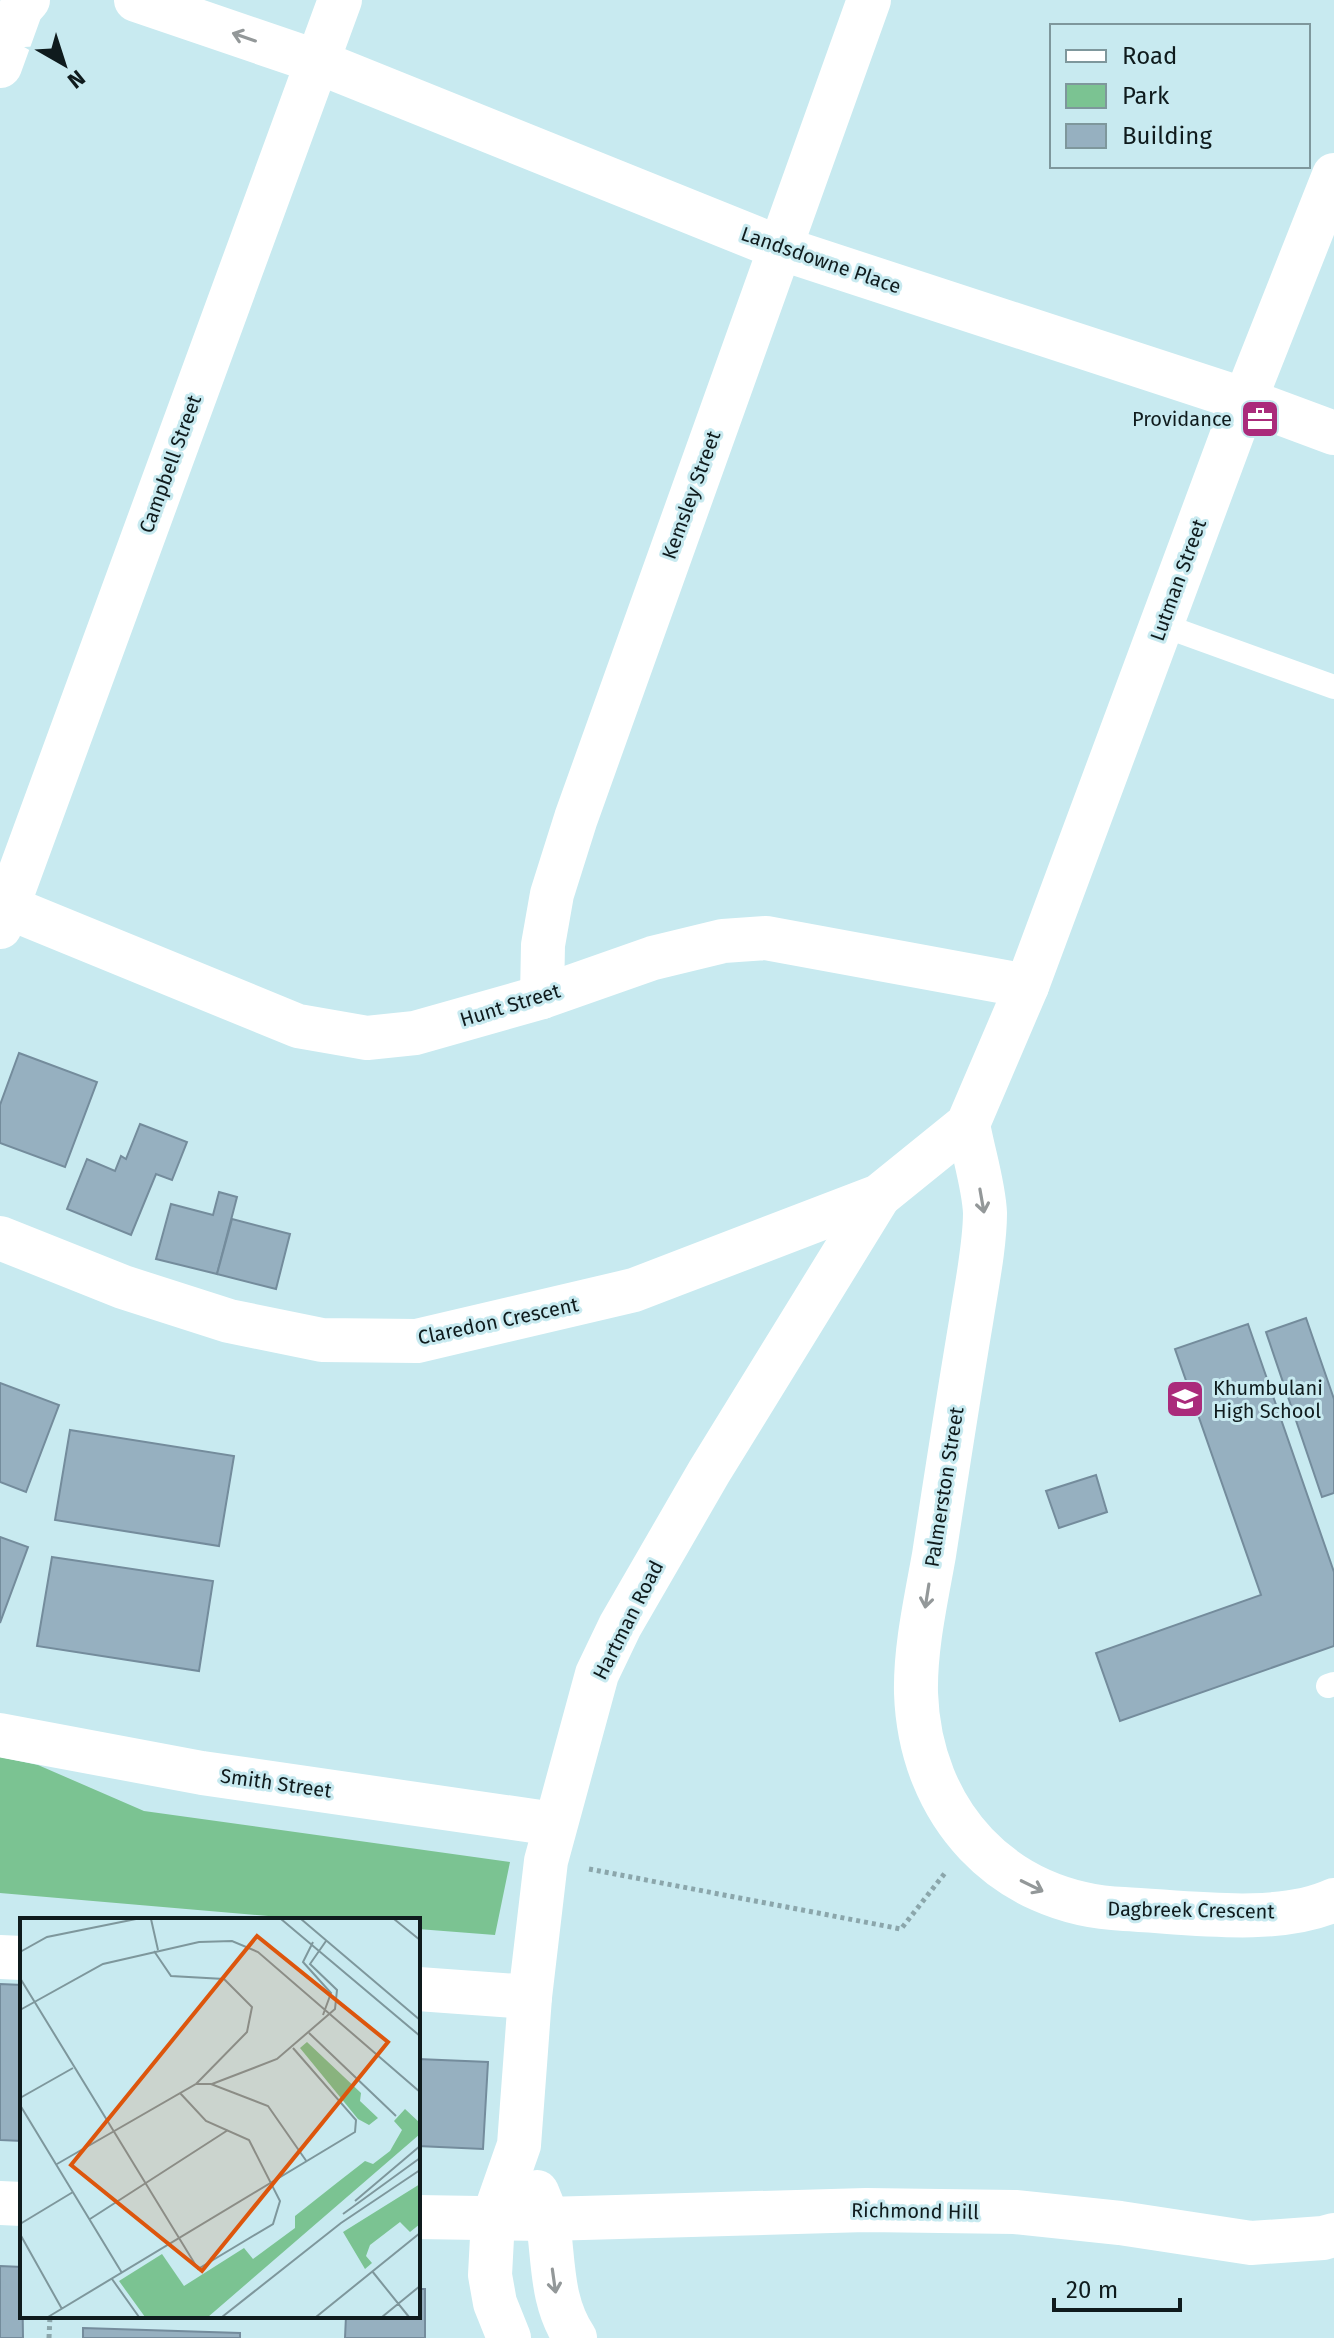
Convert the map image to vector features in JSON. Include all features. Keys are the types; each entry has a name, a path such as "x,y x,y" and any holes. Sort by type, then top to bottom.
{"street":[{"path":"0,66 21,8 28,0"},
{"name":"Landsdowne Place","path":"136,0 318,62 780,248 1245,400 1334,433"},
{"name":"Campbell Street","path":"2,913 340,0"},
{"name":"Kemsley Street","path":"542,997 547,919 576,818 869,0"},
{"name":"Lutman Street","path":"1027,986 1245,400 1334,175"},
{"name":"Hunt Street","path":"2,913 298,1026 367,1038 415,1033 542,997 653,958 723,941 766,938 1027,986"},
{"path":"968,1124 1027,986"},
{"name":"Claredon Crescent","path":"0,1238 123,1287 229,1321 322,1340 417,1341 634,1290 879,1196 968,1124"},
{"name":"Palmerston Street","path":"968,1124 985,1213 977,1282 921,1632 916,1693 924,1752 944,1803 970,1840"},
{"name":"Hartman Road","path":"509,2338 495,2303 490,2275 493,2219 519,2145 530,1997 550,1842 597,1674 620,1626 709,1472 879,1196"},
{"name":"Smith Street","path":"0,1735 550,1842"},
{"name":"Dagbreek Crescent","path":"970,1840 1008,1874 1049,1895 1101,1908 1267,1915 1334,1900"},
{"path":"0,1957 20,1958"},
{"path":"420,1989 530,1997"},
{"name":"Hartman Road","path":"519,2145 547,2219 560,2313 575,2338"},
{"path":"0,2203 20,2204"},
{"name":"Richmond Hill","path":"420,2217 547,2219 866,2210 1015,2212 1120,2223 1251,2243 1334,2235"}],"lane":[{"path":"1162,625 1334,687"}],"path":[{"path":"550,1842 901,1929 970,1840"},
{"path":"49,2338 50,2318"}],"green space":[{"path":"0,1757 38,1765 144,1811 510,1862 495,1935 420,1929 420,1918 291,1918 0,1893"}],"building":[{"path":"19,1053 97,1082 65,1167 0,1143 0,1105"},
{"path":"140,1124 187,1142 172,1180 156,1174 131,1235 67,1209 87,1159 115,1171 121,1156 126,1159"},
{"path":"219,1192 237,1197 217,1274 156,1259 171,1204 213,1215"},
{"path":"232,1219 290,1234 276,1289 217,1274"},
{"path":"1306,1318 1334,1399 1334,1493 1322,1497 1266,1332"},
{"path":"1248,1324 1334,1572 1334,1646 1120,1721 1096,1653 1261,1595 1175,1349"},
{"path":"0,1383 59,1405 26,1492 0,1482"},
{"path":"70,1430 234,1456 219,1546 55,1520"},
{"path":"1096,1475 1107,1512 1059,1528 1046,1491"},
{"path":"0,1537 28,1547 0,1623"},
{"path":"52,1557 213,1581 199,1671 37,1646"},
{"path":"0,1984 20,1985 20,2141 0,2140"},
{"path":"420,2059 488,2062 483,2149 420,2146"},
{"path":"0,2266 20,2267 23,2338 0,2338"},
{"path":"420,2289 425,2289 425,2338 345,2338 346,2318 420,2318"},
{"path":"83,2328 240,2333 240,2338 83,2338"}],"place":[{"name":"Providance","path":"1260,419"},
{"name":"Khumbulani High School","path":"1185,1399"}]}
